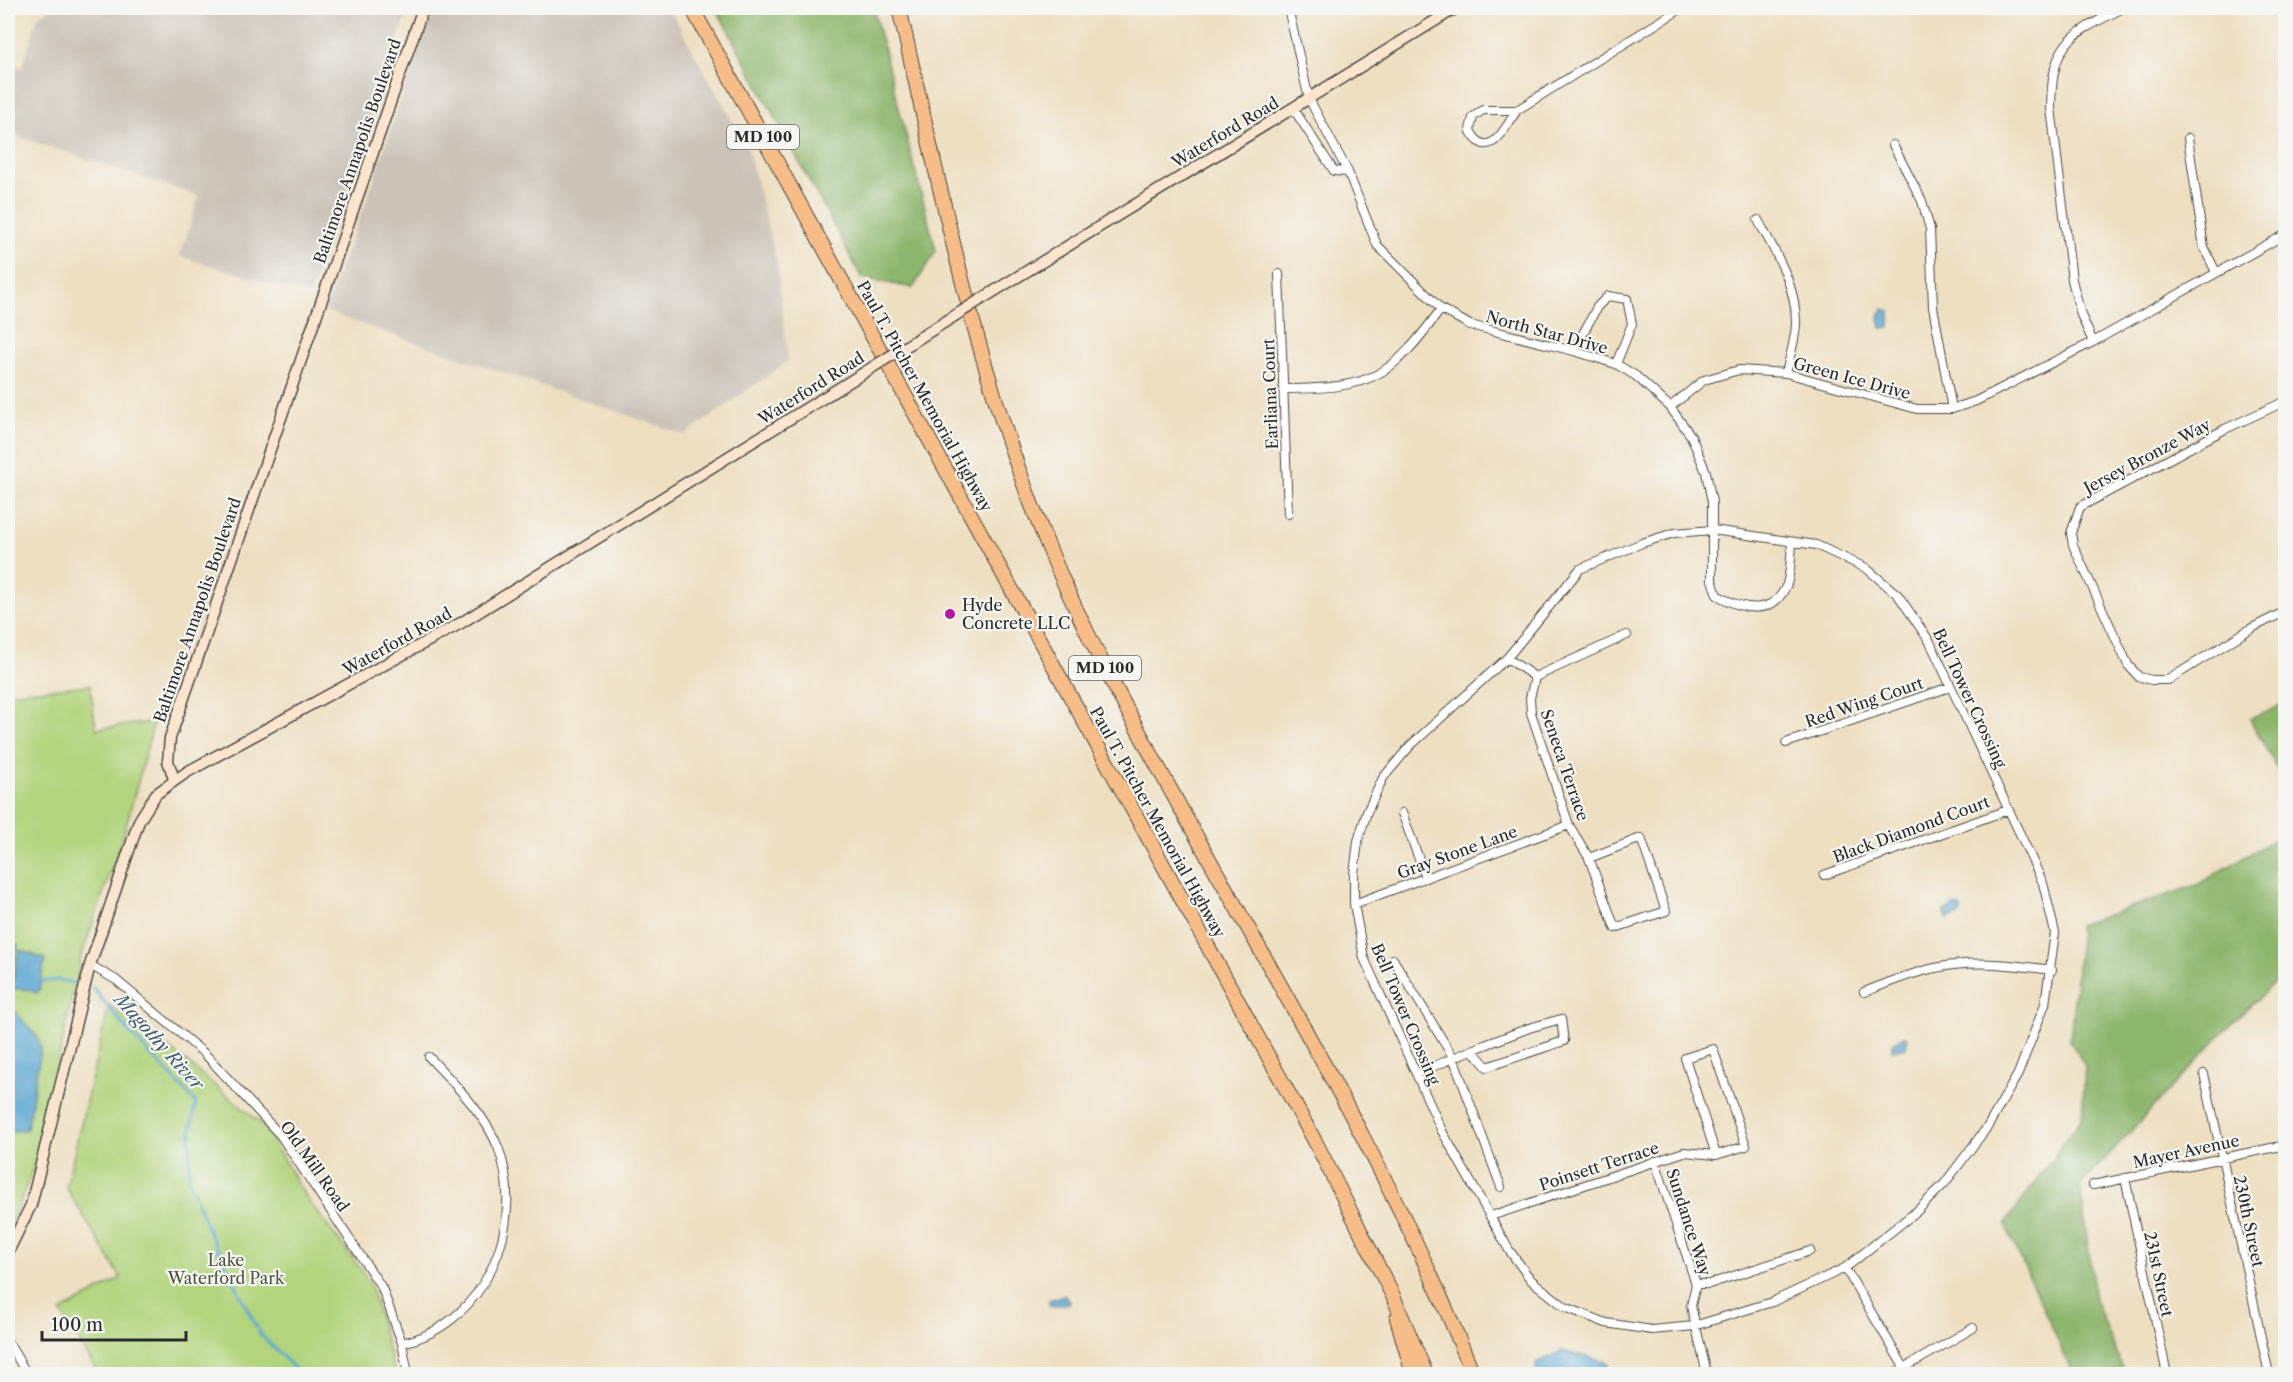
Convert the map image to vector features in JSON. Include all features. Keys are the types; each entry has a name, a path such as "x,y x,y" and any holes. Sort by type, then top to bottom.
{"highway":[{"name":"Paul T. Pitcher Memorial Highway","path":"693,8 1311,1134 1393,1296 1426,1374"},
{"name":"Paul T. Pitcher Memorial Highway","path":"899,8 984,368 1019,475 1049,550 1116,689 1390,1190 1450,1316 1473,1374"},
{"path":"1393,1296 1400,1334 1413,1374"},
{"path":"1450,1316 1479,1374"}],"main road":[{"name":"Baltimore Annapolis Boulevard","path":"174,779 168,761 170,738 423,8"},
{"name":"Waterford Road","path":"174,779 460,623 1456,8"},
{"path":"8,1252 28,1215 90,965 139,820 148,802 174,779"}],"street":[{"name":"North Star Drive","path":"1288,8 1309,99 1348,172 1377,245 1441,309 1470,325 1616,364 1636,376 1670,407 1691,436 1706,472 1712,502 1712,580 1717,595 1743,608 1767,607 1776,602 1787,583 1792,542"},
{"path":"1517,110 1483,110 1473,117 1470,130 1478,140 1484,143 1496,141 1501,137 1517,110 1682,8"},
{"path":"2093,342 2081,315 2072,280 2051,108 2051,79 2059,54 2074,34 2123,8"},
{"path":"1293,108 1334,171 1348,172"},
{"path":"2188,138 2204,248 2216,272"},
{"path":"1893,146 1922,201 1930,229 1933,307 1953,409"},
{"path":"1758,220 1784,270 1793,294 1796,322 1786,373"},
{"name":"Green Ice Drive","path":"1670,407 1704,380 1740,370 1786,373 1917,410 1953,409 1977,401 2093,342 2286,234"},
{"name":"Earliana Court","path":"1279,274 1288,514"},
{"path":"1574,351 1597,307 1608,296 1627,299 1632,324 1616,364"},
{"path":"1285,389 1333,388 1365,380 1396,364 1404,357 1441,309"},
{"name":"Jersey Bronze Way","path":"2286,401 2225,429 2080,507 2071,533 2073,545 2128,665 2139,677 2168,680 2250,629 2286,611"},
{"name":"Bell Tower Crossing","path":"1713,530 1816,545 1866,568 1898,595 1930,642 2043,883 2055,933 2052,970 2045,1004 2018,1074 1988,1126 1945,1183 1917,1211 1845,1268 1772,1302 1694,1326 1652,1330 1606,1323 1565,1307 1531,1280 1509,1250 1442,1131 1364,958 1354,903 1358,841 1366,812 1383,778 1410,746 1507,658 1580,569 1674,533 1713,530"},
{"path":"1507,658 1535,677 1627,635"},
{"name":"Seneca Terrace","path":"1535,677 1530,698 1531,713 1569,825 1588,858 1616,928 1666,911 1641,838 1588,858"},
{"name":"Red Wing Court","path":"1786,743 1950,687"},
{"name":"Black Diamond Court","path":"1824,875 2008,810"},
{"path":"1402,813 1426,878"},
{"name":"Gray Stone Lane","path":"1354,903 1569,825"},
{"path":"1393,959 1453,1057 1501,1186"},
{"path":"1864,992 1908,976 1953,965 2001,964 2052,970"},
{"name":"Old Mill Road","path":"90,965 116,980 205,1054 281,1136 382,1288 402,1343 408,1374"},
{"path":"1416,1074 1453,1057 1561,1019 1564,1041 1487,1068 1473,1050"},
{"name":"Poinsett Terrace","path":"1491,1216 1684,1152 1716,1155 1746,1146 1713,1049 1685,1058 1716,1155"},
{"path":"402,1343 427,1335 453,1318 471,1301 485,1282 500,1250 508,1209 504,1166 491,1132 455,1084 429,1056"},
{"name":"230th Street","path":"2204,1074 2269,1374"},
{"name":"Mayer Avenue","path":"2092,1185 2286,1145"},
{"name":"Sundance Way","path":"1655,1161 1696,1284 1691,1306 1707,1374"},
{"name":"231st Street","path":"2125,1178 2167,1374"},
{"path":"1696,1284 1709,1284 1810,1251"},
{"path":"1845,1268 1906,1371"},
{"path":"1894,1374 1906,1371 1973,1328"},
{"path":"8,1342 27,1374"}],"shaded area":[{"path":"53,8 409,8 310,295 180,256 199,196 13,135 8,130 8,64 22,68 38,16"},
{"path":"432,8 669,8 748,149 777,263 788,361 685,435 324,311 371,188"}],"green space":[{"path":"716,8 873,8 936,251 913,288 862,278"},
{"path":"90,685 96,729 154,722 125,830 80,960 38,1154 8,1229 8,693"},
{"path":"2285,704 2285,783 2250,719"},
{"path":"2285,833 2285,973 2225,1030 2080,1186 2095,1299 2125,1374 2073,1374 2005,1224 2082,1118 2085,1066 2070,1040 2080,937 2078,925 2197,885"},
{"name":"Lake Waterford Park","path":"109,1005 178,1055 263,1125 307,1199 369,1280 395,1374 99,1374 61,1312 121,1278 66,1187"}],"water":[{"path":"1883,309 1890,311 1890,328 1881,328 1879,316"},
{"path":"1956,905 1962,908 1960,915 1946,919 1944,912"},
{"path":"8,937 18,945 8,992"},
{"path":"20,950 45,959 39,991 35,993 32,990 11,988"},
{"path":"8,1003 37,1037 41,1048 27,1129 8,1132"},
{"path":"1903,1036 1908,1038 1906,1047 1892,1050 1892,1044"},
{"path":"1064,1295 1070,1303 1049,1305 1049,1300"},
{"path":"1562,1351 1606,1362 1612,1374 1536,1374 1536,1363"}],"waterway":[{"name":"Magothy River","path":"37,982 60,980 79,984"},
{"name":"Magothy River","path":"92,987 130,1033 196,1102 190,1138 189,1180 207,1228 260,1334 300,1374"}],"place":[{"name":"Hyde Concrete LLC","path":"950,614"}]}
